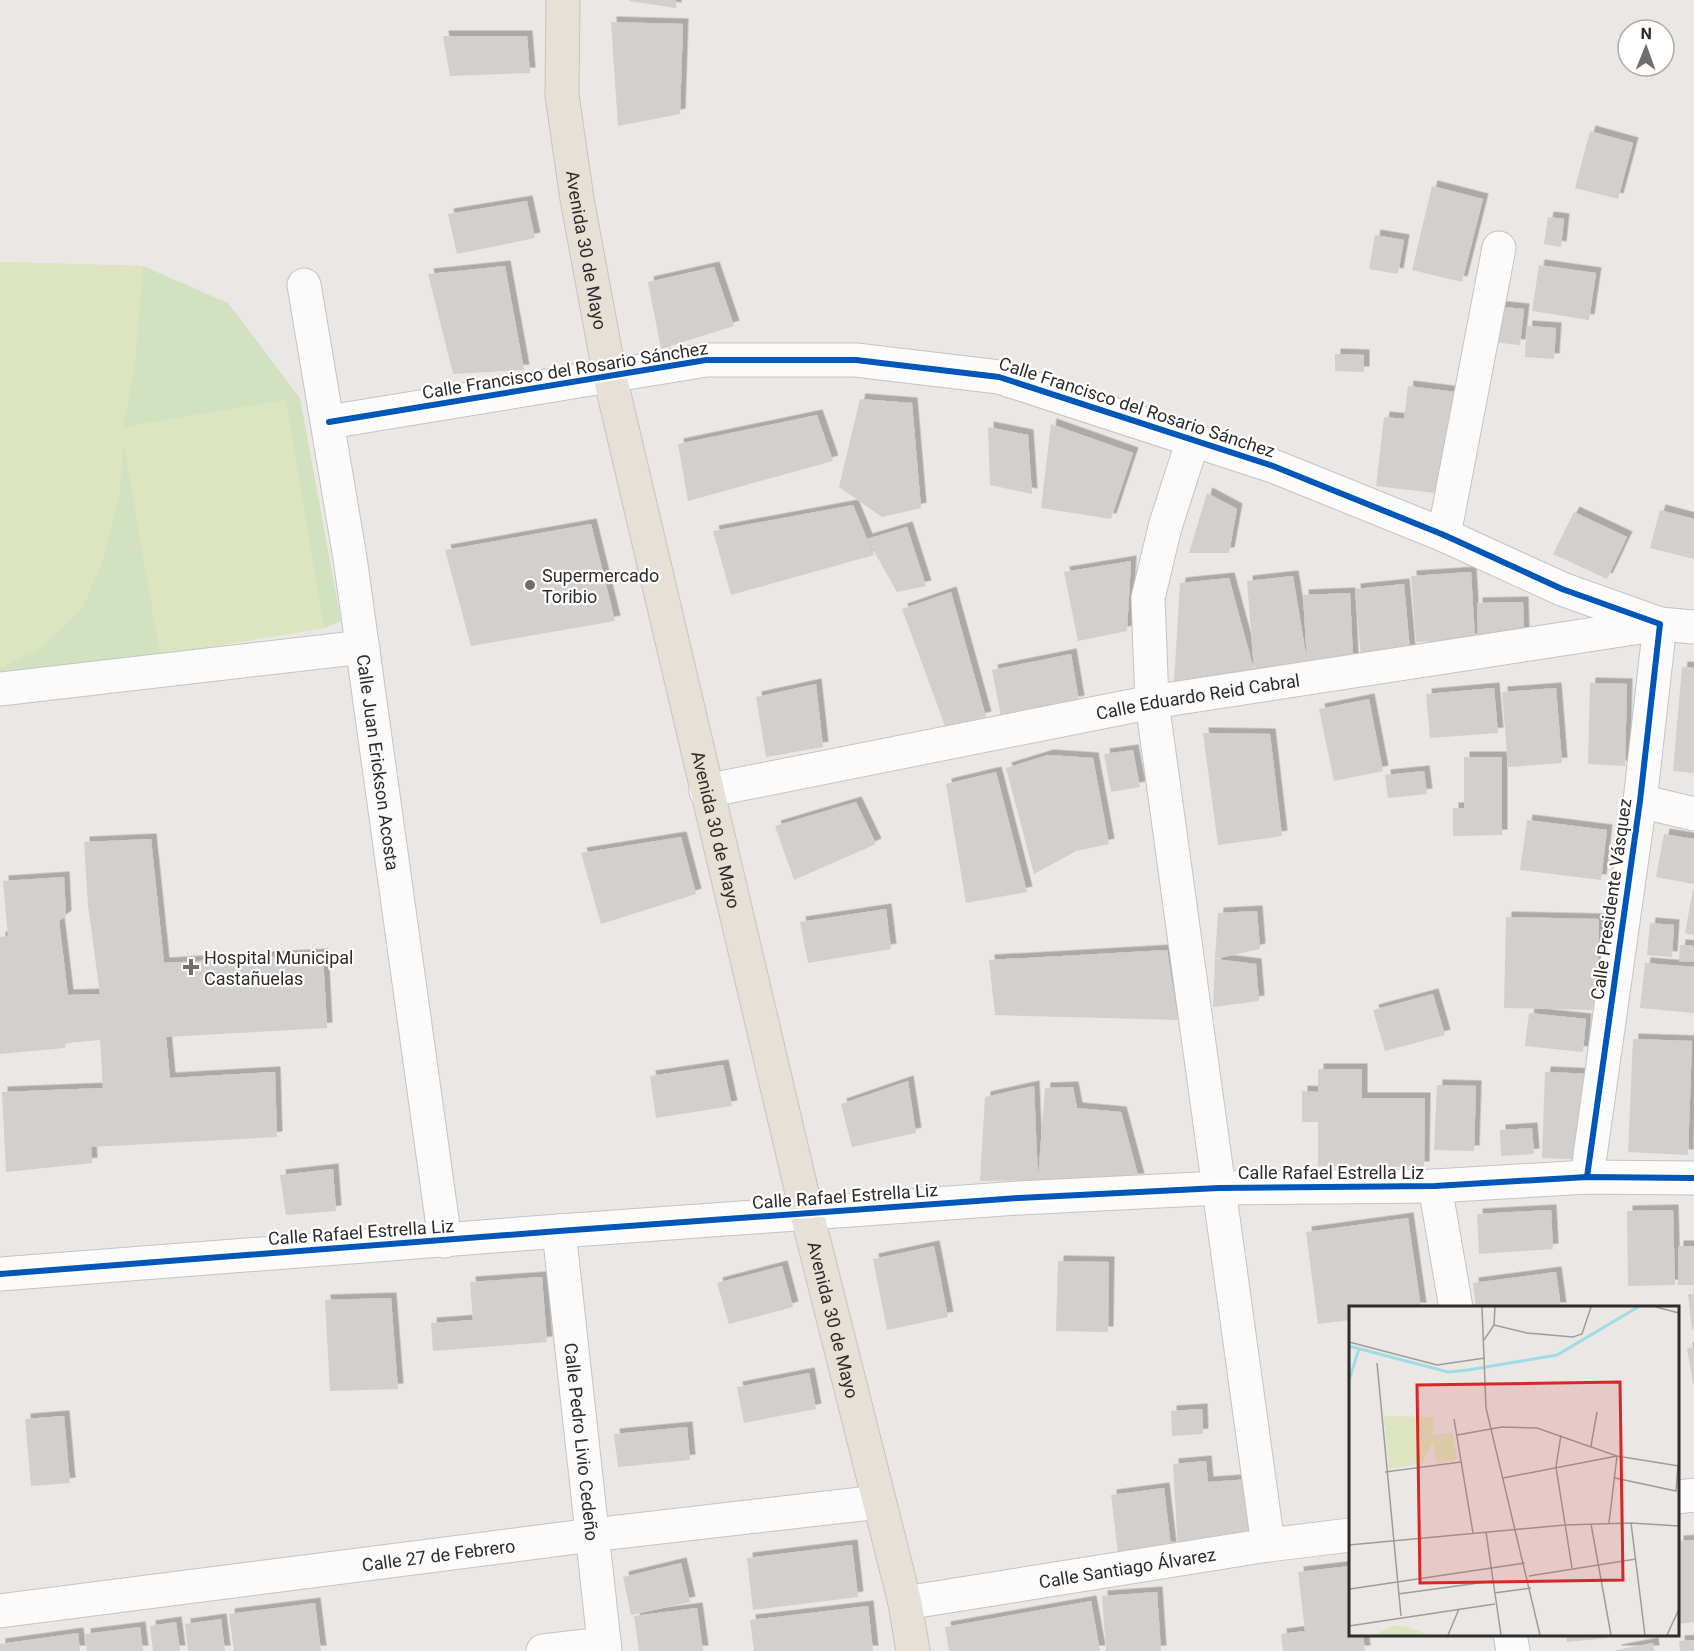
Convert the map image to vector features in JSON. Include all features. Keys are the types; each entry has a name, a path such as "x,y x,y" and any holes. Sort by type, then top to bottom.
{"main road":[{"name":"Avenida 30 de Mayo","path":"563,0 562,95 576,199 610,377 807,1214 905,1603 913,1651"}],"street":[{"path":"1444,535 1499,248"},
{"name":"Calle Juan Erickson Acosta","path":"304,285 329,422 363,647 445,1241"},
{"name":"Calle Francisco del Rosario Sánchez","path":"329,422 706,360 856,360 999,377 1273,466 1444,535 1562,589 1660,624"},
{"path":"1193,440 1165,527 1148,598 1152,702 1268,1545"},
{"name":"Calle Eduardo Reid Cabral","path":"706,791 1152,702 1660,624 1694,627"},
{"name":"Calle Presidente Vásquez","path":"1587,1177 1640,801 1660,624"},
{"path":"0,689 363,647"},
{"path":"1640,801 1694,814"},
{"name":"Calle Rafael Estrella Liz","path":"0,1274 1019,1198 1219,1188 1435,1186 1587,1177 1694,1178"},
{"path":"1435,1186 1456,1306"},
{"name":"Calle Pedro Livio Cedeño","path":"559,1231 605,1647"},
{"path":"1679,1497 1694,1495"},
{"name":"Calle 27 de Febrero","path":"0,1611 592,1534 879,1502"},
{"name":"Calle Santiago Álvarez","path":"905,1603 1349,1534"},
{"path":"1510,1636 1513,1651"},
{"path":"543,1651 605,1647"}],"green space":[{"path":"0,262 143,266 228,303 300,398 341,621 324,628 160,655 0,672"},
{"path":"0,262 143,266 135,364 123,427 286,400 324,628 160,655 124,442 119,496 104,557 82,609 37,651 0,668"}],"building":[{"path":"676,0 676,8 629,1"},
{"path":"611,22 683,24 680,114 618,126"},
{"path":"443,36 527,36 530,73 450,76"},
{"path":"1590,131 1633,143 1618,199 1575,188"},
{"path":"1432,186 1483,199 1462,282 1412,270"},
{"path":"527,201 535,238 457,254 448,214"},
{"path":"1548,217 1564,219 1561,247 1544,244"},
{"path":"1375,235 1404,240 1398,274 1369,269"},
{"path":"1539,265 1596,273 1589,320 1532,311"},
{"path":"505,266 524,370 453,374 428,274"},
{"path":"714,267 734,326 661,349 648,282"},
{"path":"1494,306 1524,309 1520,345 1491,342"},
{"path":"1527,326 1556,328 1554,359 1525,357"},
{"path":"1335,354 1364,355 1364,372 1335,371"},
{"path":"1408,386 1456,392 1443,494 1376,486 1384,417 1404,419"},
{"path":"860,399 912,403 921,508 882,517 839,487"},
{"path":"817,415 833,461 688,501 678,444"},
{"path":"1051,424 1133,453 1111,519 1041,508"},
{"path":"988,427 1028,435 1032,494 990,485"},
{"path":"1207,493 1237,509 1229,553 1189,553"},
{"path":"853,505 874,555 731,595 713,531"},
{"path":"1660,510 1694,519 1694,559 1650,548"},
{"path":"1574,512 1627,537 1607,579 1553,554"},
{"name":"Supermercado Toribio","path":"591,524 615,621 471,646 445,550"},
{"path":"907,527 926,586 897,592 867,539"},
{"path":"1131,561 1127,631 1078,641 1064,572"},
{"path":"1471,572 1475,639 1416,642 1411,576"},
{"path":"1293,576 1307,661 1254,670 1247,581"},
{"path":"1229,578 1254,670 1174,682 1180,583"},
{"path":"1404,584 1410,651 1361,656 1355,589"},
{"path":"951,592 986,717 945,726 902,609"},
{"path":"1350,593 1353,659 1307,661 1303,595"},
{"path":"1523,602 1524,635 1478,636 1477,603"},
{"path":"1071,654 1079,701 1001,717 992,670"},
{"path":"1682,667 1694,668 1694,773 1673,771"},
{"path":"1590,683 1627,684 1625,766 1588,764"},
{"path":"816,684 823,747 766,757 756,697"},
{"path":"1494,688 1498,733 1430,738 1426,694"},
{"path":"1556,688 1562,763 1508,767 1502,692"},
{"path":"1369,699 1383,771 1334,781 1319,709"},
{"path":"1203,733 1270,734 1282,836 1218,845"},
{"path":"1133,750 1140,787 1111,792 1104,754"},
{"path":"1048,755 1093,758 1109,844 1076,851 1034,874 1006,768"},
{"path":"1464,757 1502,757 1502,835 1453,836 1453,808 1464,808"},
{"path":"1424,771 1427,794 1388,798 1385,775"},
{"path":"996,772 1027,892 966,903 946,784"},
{"path":"856,802 876,844 794,880 775,826"},
{"path":"1527,820 1607,830 1601,880 1520,870"},
{"path":"1664,834 1694,839 1694,884 1656,877"},
{"path":"681,837 696,894 601,924 581,853"},
{"name":"Hospital Municipal Castañuelas","path":"151,839 164,963 323,954 327,1028 166,1037 170,1078 275,1072 277,1137 91,1147 92,1163 6,1172 2,1092 103,1088 100,1040 66,1043 65,1048 0,1054 0,937 8,936 3,881 64,877 66,916 59,921 68,995 100,994 88,905 84,842"},
{"path":"1694,889 1694,935 1685,933"},
{"path":"886,909 891,949 808,963 800,922"},
{"path":"1257,911 1260,949 1215,959 1218,913"},
{"path":"1506,917 1599,919 1597,1010 1504,1008"},
{"path":"1650,923 1674,925 1672,957 1647,955"},
{"path":"1680,945 1694,946 1694,962 1679,961"},
{"path":"1167,950 1178,1020 995,1015 989,960"},
{"path":"1215,959 1256,964 1259,1001 1213,1007"},
{"path":"1645,963 1694,967 1694,1013 1640,1008"},
{"path":"1433,994 1445,1035 1385,1051 1373,1010"},
{"path":"1529,1013 1586,1019 1583,1052 1525,1046"},
{"path":"1633,1039 1692,1041 1688,1155 1628,1152"},
{"path":"723,1065 732,1106 656,1118 650,1076"},
{"path":"1318,1069 1362,1069 1362,1098 1425,1098 1424,1167 1318,1166 1318,1122 1302,1122 1302,1091 1318,1092"},
{"path":"1545,1072 1594,1074 1590,1160 1542,1158"},
{"path":"908,1081 916,1133 852,1147 841,1104"},
{"path":"1437,1085 1476,1086 1474,1151 1434,1150"},
{"path":"1034,1086 1038,1179 1045,1088 1073,1087 1077,1108 1121,1112 1139,1179 980,1181 985,1097"},
{"path":"1532,1128 1534,1154 1501,1156 1500,1130"},
{"path":"333,1169 336,1211 286,1215 280,1175"},
{"path":"1551,1210 1553,1249 1479,1254 1477,1214"},
{"path":"1673,1210 1675,1285 1628,1286 1627,1211"},
{"path":"1408,1218 1421,1306 1349,1306 1349,1320 1318,1324 1306,1232"},
{"path":"934,1246 948,1317 887,1330 873,1259"},
{"path":"1678,1246 1694,1246 1694,1285 1678,1285"},
{"path":"1058,1261 1109,1262 1108,1332 1056,1331"},
{"path":"782,1266 793,1307 729,1324 717,1283"},
{"path":"1556,1272 1561,1306 1476,1306 1473,1283"},
{"path":"542,1277 547,1342 433,1351 431,1323 473,1320 470,1282"},
{"path":"1688,1294 1694,1294 1694,1329 1692,1330"},
{"path":"391,1298 398,1389 330,1391 325,1300"},
{"path":"1694,1347 1694,1384 1693,1384 1687,1348"},
{"path":"809,1373 816,1409 744,1423 737,1387"},
{"path":"1202,1409 1203,1434 1172,1436 1171,1411"},
{"path":"64,1416 70,1483 31,1486 25,1419"},
{"path":"687,1427 690,1460 618,1467 614,1434"},
{"path":"1206,1461 1208,1482 1251,1479 1256,1546 1178,1551 1173,1464"},
{"path":"1164,1488 1171,1547 1118,1553 1111,1495"},
{"path":"1694,1540 1694,1622 1679,1624 1679,1541"},
{"path":"852,1545 858,1597 753,1610 747,1558"},
{"path":"681,1563 690,1602 631,1615 623,1577"},
{"path":"1349,1566 1349,1636 1363,1636 1365,1651 1283,1651 1281,1634 1305,1631 1298,1572"},
{"path":"1157,1592 1161,1651 1106,1651 1102,1596"},
{"path":"1091,1601 1100,1651 949,1651 945,1627"},
{"path":"315,1603 321,1651 234,1651 229,1614"},
{"path":"868,1606 873,1651 754,1651 750,1620"},
{"path":"697,1608 703,1651 639,1651 634,1616"},
{"path":"221,1619 225,1651 188,1651 185,1624"},
{"path":"176,1622 180,1651 153,1651 150,1626"},
{"path":"140,1627 143,1651 87,1651 85,1634"},
{"path":"78,1633 80,1651 0,1651 0,1644"},
{"path":"1566,1636 1606,1636 1607,1638 1567,1642"},
{"path":"1694,1640 1694,1651 1680,1651 1679,1641"},
{"path":"1653,1643 1654,1651 1616,1651 1616,1650"}],"cycle path":[{"path":"329,422 706,360 856,360 999,377 1273,466 1444,535 1562,589 1660,624 1640,801 1587,1177"},
{"path":"0,1274 1019,1198 1219,1188 1435,1186 1587,1177 1694,1178"}],"place":[{"name":"Supermercado Toribio","path":"530,585"},
{"name":"Hospital Municipal Castañuelas","path":"191,967"}]}
